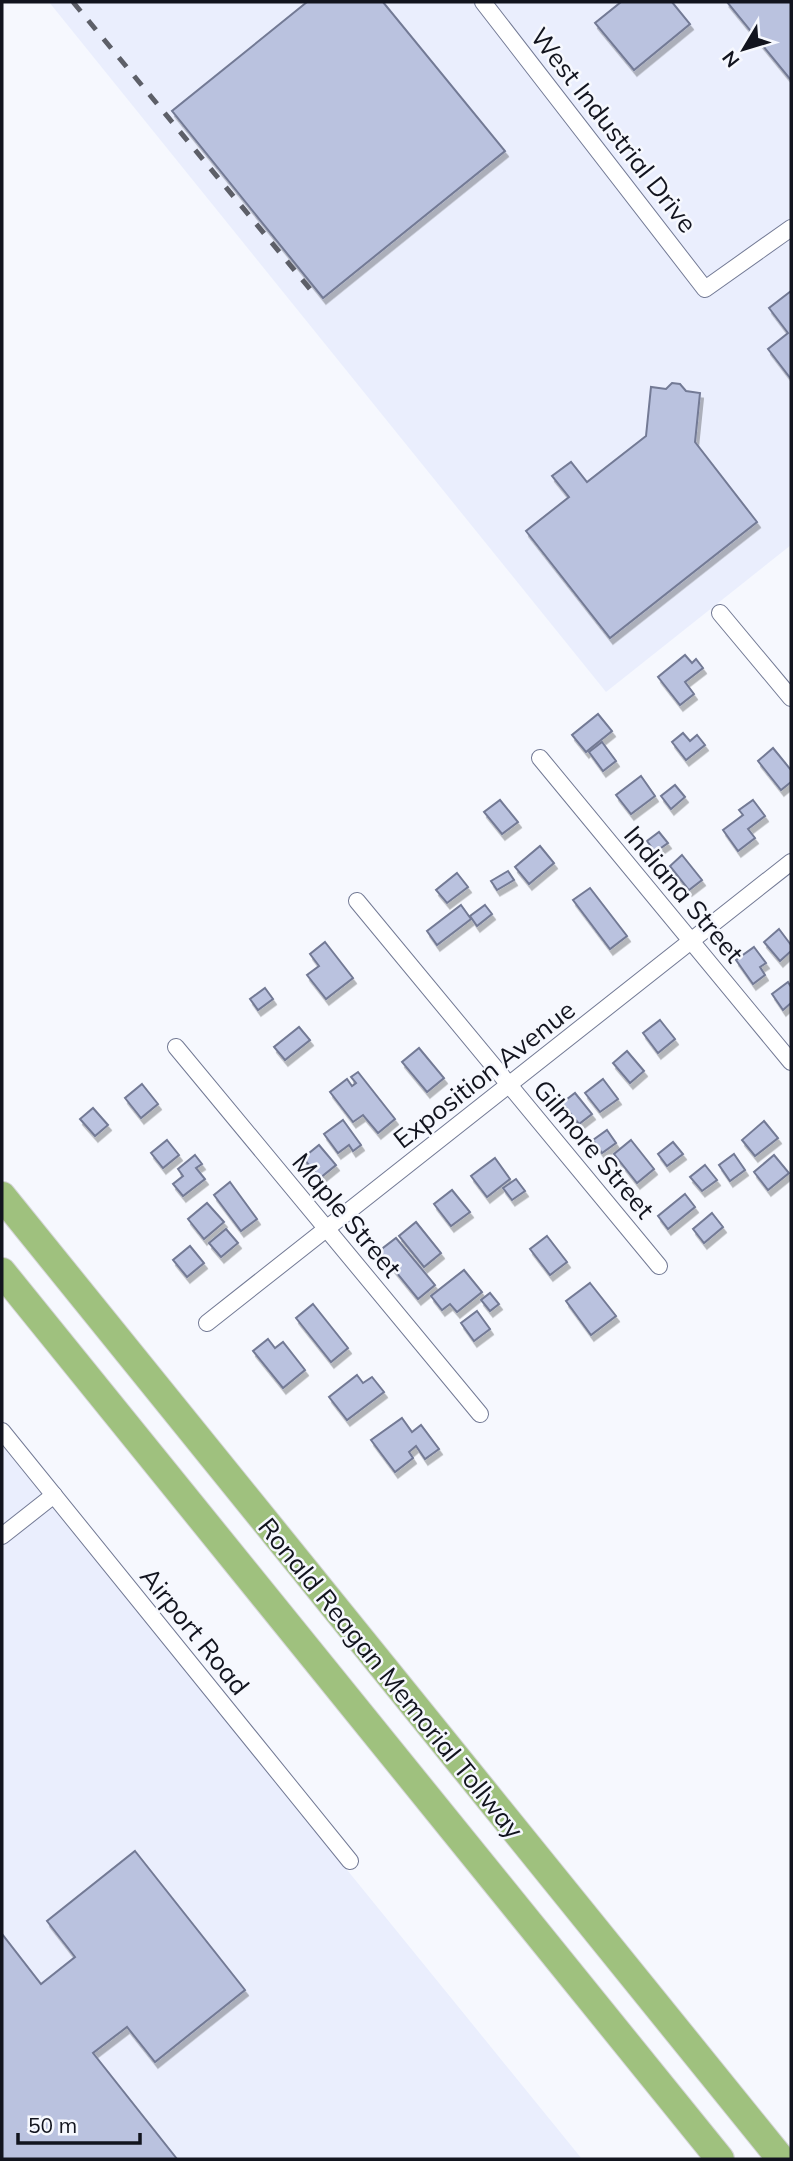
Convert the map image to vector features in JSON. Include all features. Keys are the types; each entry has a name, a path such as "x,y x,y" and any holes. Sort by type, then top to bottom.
{"highway":[{"name":"Ronald Reagan Memorial Tollway","path":"2,1196 781,2159"},
{"name":"Ronald Reagan Memorial Tollway","path":"2,1272 720,2159"}],"street":[{"name":"West Industrial Drive","path":"483,2 705,289 791,228"},
{"path":"720,613 791,698"},
{"name":"Indiana Street","path":"540,758 791,1062"},
{"name":"Exposition Avenue","path":"207,1323 791,862"},
{"name":"Gilmore Street","path":"357,901 659,1266"},
{"name":"Maple Street","path":"176,1046 481,1414"},
{"name":"Airport Road","path":"2,1432 350,1861"},
{"path":"2,1536 54,1495"}],"shaded area":[{"path":"49,2 791,2 791,545 606,692"},
{"path":"2,1445 57,1513 582,2159 2,2159"}],"building":[{"path":"307,2 383,2 505,151 323,298 172,111"},
{"path":"621,2 672,2 690,24 634,70 595,23"},
{"path":"727,2 791,2 790,79"},
{"path":"791,291 791,379 768,349 788,333 769,308"},
{"path":"672,383 680,384 686,391 700,393 695,442 757,522 610,638 526,531 569,497 552,476 571,462 587,482 646,436 651,387 666,389"},
{"path":"685,655 692,663 696,659 703,668 685,682 694,694 680,705 658,677"},
{"path":"598,714 612,731 586,752 572,735"},
{"path":"683,733 690,741 697,735 705,745 686,760 672,742"},
{"path":"602,742 616,761 603,771 589,752"},
{"path":"773,748 791,770 791,782 781,790 758,761"},
{"path":"641,776 655,796 631,814 616,795"},
{"path":"675,785 685,797 671,809 661,796"},
{"path":"500,800 518,822 502,834 484,812"},
{"path":"753,800 765,816 748,829 755,838 738,851 723,830 743,815 739,810"},
{"path":"659,832 668,843 655,852 647,841"},
{"path":"540,846 554,863 529,884 515,867"},
{"path":"682,855 702,880 689,890 670,866"},
{"path":"508,871 514,880 497,890 491,881"},
{"path":"457,873 468,887 447,903 436,890"},
{"path":"590,888 627,936 610,949 573,900"},
{"path":"461,905 471,919 437,945 427,931"},
{"path":"485,905 492,914 477,926 470,916"},
{"path":"779,929 791,945 791,951 780,961 764,942"},
{"path":"325,942 353,978 326,999 307,975 319,966 310,954"},
{"path":"754,947 766,963 760,967 765,975 753,984 736,960"},
{"path":"788,982 791,987 791,1003 783,1010 772,994"},
{"path":"265,988 273,999 258,1010 250,999"},
{"path":"660,1020 675,1039 658,1053 643,1033"},
{"path":"299,1027 310,1040 285,1060 274,1047"},
{"path":"419,1048 444,1078 427,1092 402,1062"},
{"path":"627,1051 644,1071 630,1083 613,1063"},
{"path":"358,1072 395,1119 378,1133 363,1115 353,1122 330,1092 347,1079 352,1086 356,1083 351,1077"},
{"path":"603,1079 618,1099 600,1112 585,1093"},
{"path":"142,1084 158,1104 141,1118 125,1098"},
{"path":"575,1093 592,1114 579,1124 562,1103"},
{"path":"93,1108 108,1125 95,1136 80,1119"},
{"path":"343,1120 361,1145 353,1151 349,1145 338,1153 324,1134"},
{"path":"764,1121 778,1138 755,1156 742,1140"},
{"path":"607,1130 616,1143 602,1153 593,1140"},
{"path":"167,1140 179,1155 163,1168 151,1153"},
{"path":"631,1140 654,1169 637,1183 614,1154"},
{"path":"673,1142 683,1154 667,1166 658,1154"},
{"path":"319,1145 336,1165 320,1178 303,1158"},
{"path":"734,1154 745,1170 730,1181 719,1165"},
{"path":"195,1155 202,1164 196,1168 205,1179 183,1196 173,1184 183,1176 178,1169"},
{"path":"774,1155 789,1173 768,1190 754,1172"},
{"path":"495,1158 510,1179 487,1197 471,1176"},
{"path":"705,1165 717,1180 702,1191 690,1177"},
{"path":"516,1179 525,1191 512,1200 503,1188"},
{"path":"230,1182 257,1219 241,1231 214,1195"},
{"path":"452,1190 470,1212 451,1226 434,1204"},
{"path":"685,1194 695,1207 668,1229 658,1216"},
{"path":"207,1203 224,1222 204,1239 188,1219"},
{"path":"712,1213 723,1227 704,1243 693,1229"},
{"path":"416,1222 441,1253 424,1267 399,1236"},
{"path":"226,1229 238,1243 221,1257 209,1243"},
{"path":"547,1236 567,1262 550,1275 530,1249"},
{"path":"396,1238 435,1285 418,1299 379,1251"},
{"path":"190,1246 204,1263 187,1277 173,1260"},
{"path":"464,1270 482,1292 457,1312 450,1304 442,1310 431,1296"},
{"path":"590,1283 616,1316 591,1335 566,1301"},
{"path":"490,1293 499,1304 490,1311 481,1300"},
{"path":"313,1304 348,1348 331,1362 296,1318"},
{"path":"477,1311 490,1329 474,1341 461,1323"},
{"path":"268,1339 275,1348 283,1342 305,1370 283,1388 253,1351"},
{"path":"357,1375 363,1383 372,1377 384,1392 347,1420 329,1397"},
{"path":"402,1418 412,1432 421,1425 439,1449 425,1459 416,1446 409,1452 413,1458 395,1472 371,1440"},
{"path":"135,1851 245,1990 155,2062 127,2027 93,2053 177,2159 2,2159 2,1934 41,1984 75,1957 47,1921"}],"railway":[{"path":"73,2 310,289"}]}
